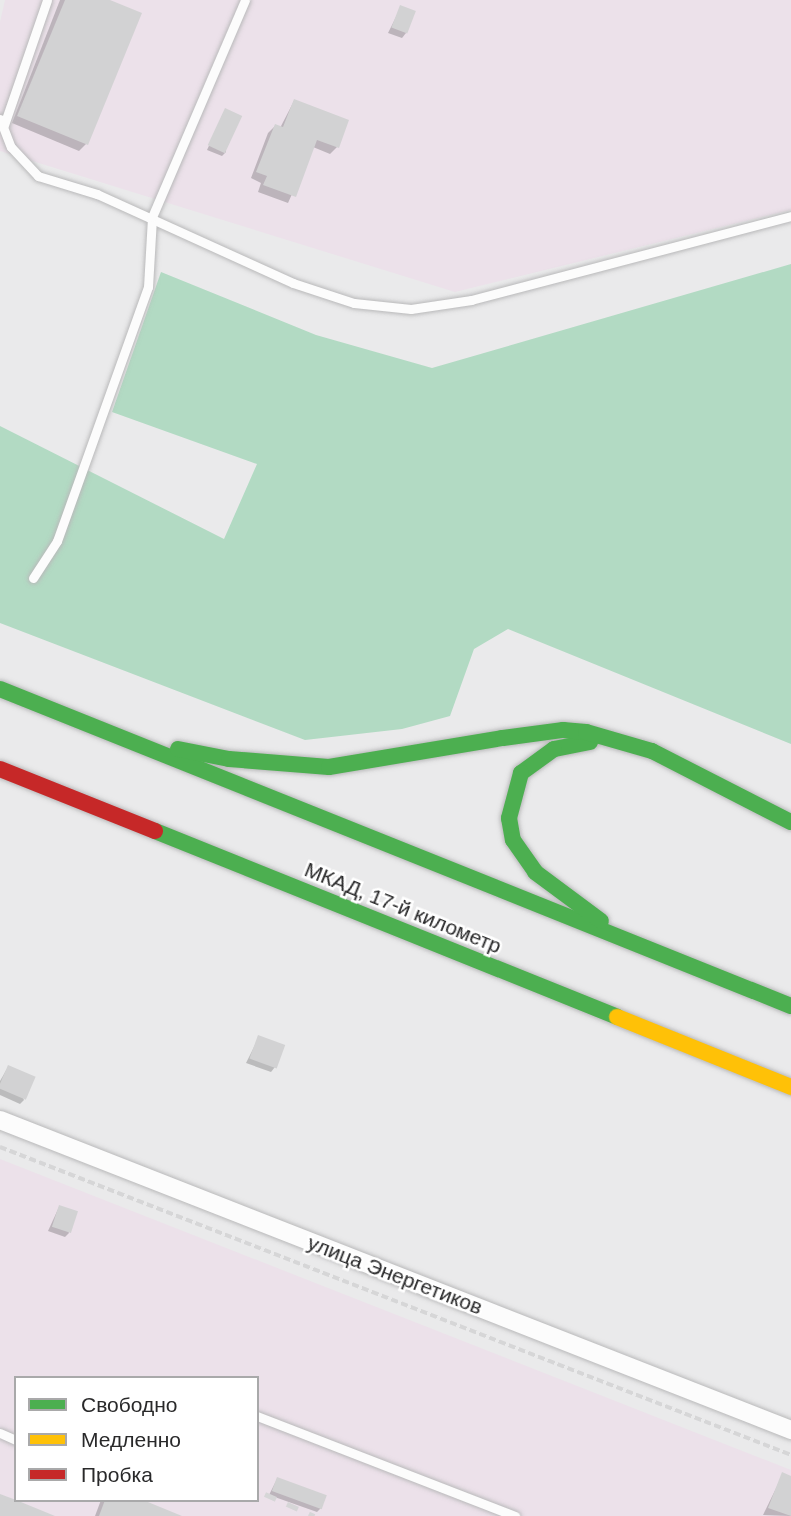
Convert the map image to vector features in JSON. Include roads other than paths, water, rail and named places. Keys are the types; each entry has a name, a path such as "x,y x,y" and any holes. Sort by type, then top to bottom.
{"main road":[{"path":"0,689 791,1006"},
{"path":"119,737 229,759 329,767 563,730 652,751 791,822"},
{"path":"613,740 554,749 536,760 521,773 511,798 509,818 513,840 535,872 630,942"},
{"name":"МКАД, 17-й километр","path":"0,769 791,1087"}],"street":[{"name":"улица Энергетиков","path":"0,1120 791,1430"}],"lane":[{"path":"47,0 2,122 11,147 38,176 152,217 293,283 354,303 411,309 471,300 791,216"},
{"path":"33,579 57,541 148,287 152,217 244,0"},
{"path":"259,1417 515,1516"}],"railway":[{"path":"265,1494 314,1516"}]}
